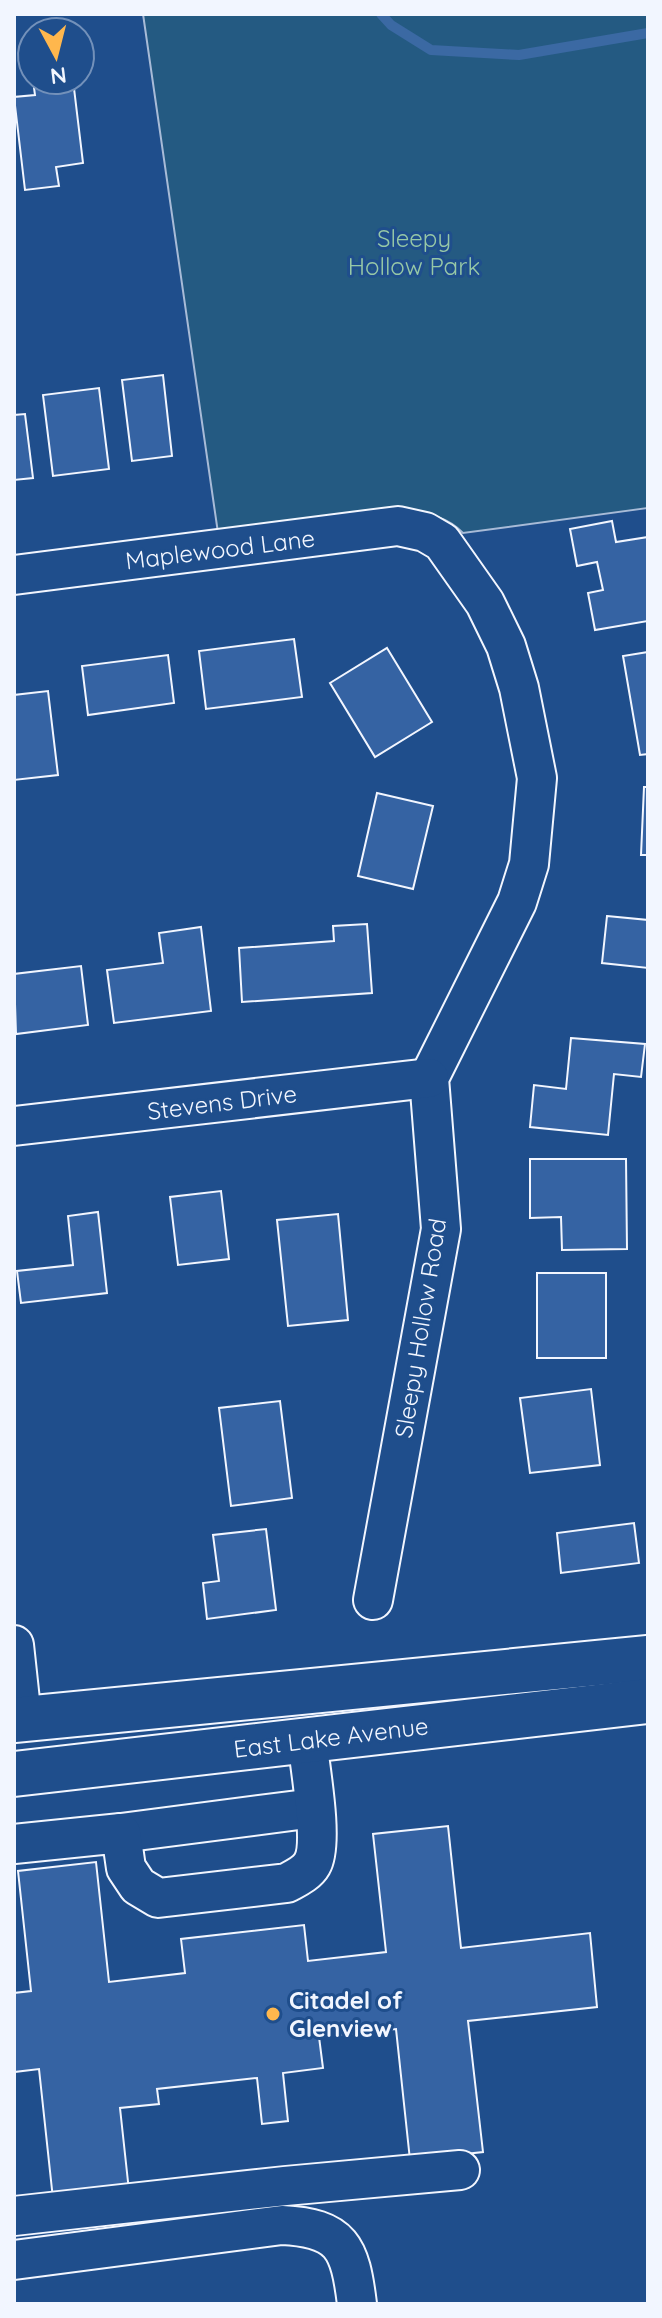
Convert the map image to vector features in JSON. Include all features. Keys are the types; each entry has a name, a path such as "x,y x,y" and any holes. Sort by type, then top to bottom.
{"main road":[{"name":"East Lake Avenue","path":"18,1720 648,1658"},
{"name":"East Lake Avenue","path":"14,1774 648,1701"}],"street":[{"name":"Maplewood Lane","path":"14,575 398,526 425,532 442,542 485,603 506,646 519,688 537,778 529,864 517,902 429,1078"},
{"name":"Stevens Drive","path":"14,1126 429,1078"},
{"name":"Sleepy Hollow Road","path":"373,1600 441,1229 429,1078"},
{"path":"14,1645 18,1720"},
{"path":"121,1833 126,1868 138,1886 158,1898 287,1883 299,1877 312,1866 318,1847 307,1740"},
{"path":"14,1844 314,1808"},
{"path":"14,2216 460,2170"},
{"path":"14,2260 282,2225 311,2226 328,2233 342,2245 353,2275 357,2304"}],"green space":[{"name":"Sleepy Hollow Park","path":"143,14 648,14 648,508 463,533 438,517 408,512 218,533"}],"building":[{"path":"75,96 83,163 56,167 59,186 25,190 14,97"},
{"path":"163,375 172,456 132,461 122,380"},
{"path":"99,388 109,469 53,476 43,395"},
{"path":"25,414 33,478 14,480 14,415"},
{"path":"612,521 616,542 648,537 648,621 595,630 588,593 603,590 597,562 577,566 570,529"},
{"path":"294,639 302,697 206,709 199,651"},
{"path":"387,648 432,722 375,757 330,683"},
{"path":"648,652 648,754 640,755 623,656"},
{"path":"168,655 174,703 88,715 82,666"},
{"path":"48,691 58,775 14,780 14,695"},
{"path":"644,787 648,787 648,855 641,855"},
{"path":"377,793 433,806 413,889 358,876"},
{"path":"607,916 648,920 648,968 602,963"},
{"path":"367,924 372,993 242,1002 239,948 334,941 333,926"},
{"path":"201,927 211,1011 114,1023 107,970 163,963 159,933"},
{"path":"81,966 88,1025 16,1034 14,974"},
{"path":"571,1038 645,1044 641,1077 614,1074 608,1135 530,1127 534,1085 566,1089"},
{"path":"530,1159 626,1159 627,1249 562,1250 561,1217 530,1218"},
{"path":"221,1191 229,1259 178,1265 170,1197"},
{"path":"98,1212 107,1293 21,1303 17,1271 73,1265 68,1216"},
{"path":"338,1214 348,1320 288,1326 277,1220"},
{"path":"537,1273 606,1273 606,1358 537,1358"},
{"path":"591,1389 600,1465 530,1473 520,1398"},
{"path":"280,1401 292,1498 231,1506 219,1408"},
{"path":"634,1523 639,1563 561,1573 557,1533"},
{"path":"266,1529 276,1610 207,1619 203,1583 219,1581 213,1535"},
{"name":"Citadel of Glenview","path":"448,1826 461,1948 590,1933 597,2007 468,2021 483,2152 410,2160 396,2029 319,2037 323,2068 283,2073 288,2121 262,2124 257,2078 157,2089 159,2104 120,2108 129,2191 53,2199 39,2069 14,2072 14,1993 31,1991 18,1871 96,1862 109,1982 185,1973 181,1939 304,1925 308,1961 386,1952 373,1834"}],"waterway":[{"path":"381,14 391,25 431,50 519,55 648,33"}],"place":[{"name":"Citadel of Glenview","path":"273,2014"}]}
